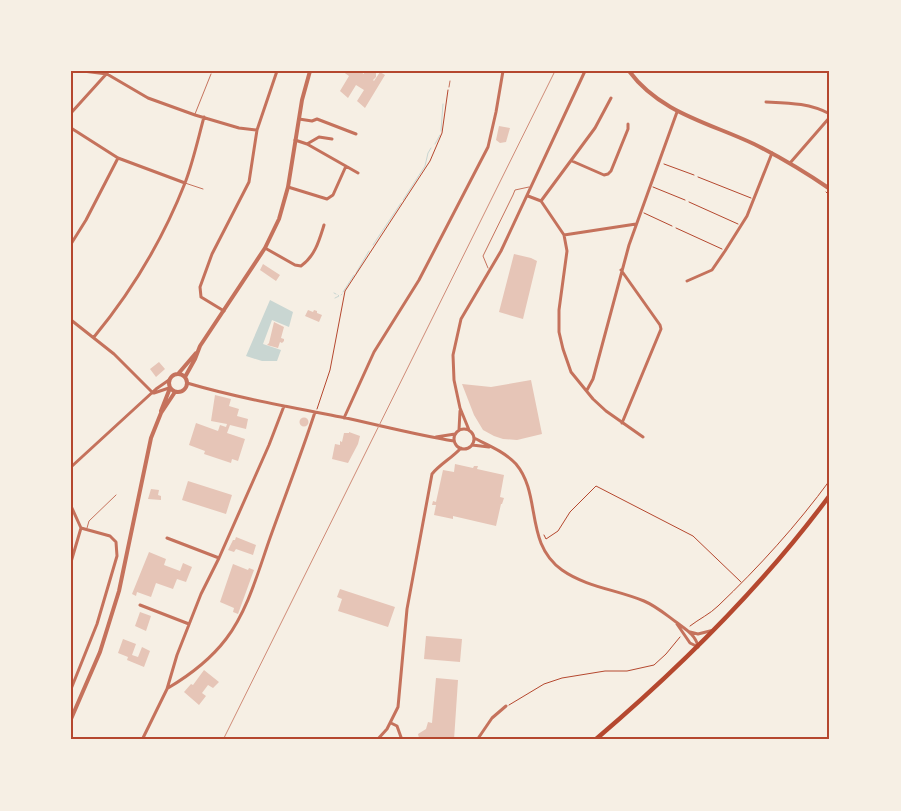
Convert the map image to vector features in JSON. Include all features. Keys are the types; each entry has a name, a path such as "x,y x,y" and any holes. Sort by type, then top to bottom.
{"main road":[{"path":"595,740 643,699 715,630 799,537 830,495"}],"street":[{"path":"84,71 108,72 148,98 204,118 240,128 258,130"},
{"path":"224,311 201,297 200,287 212,254 249,182 258,130 277,71"},
{"path":"170,388 175,392 182,392 186,388 185,376 197,352 265,248 279,219 288,187 295,140 310,71"},
{"path":"344,418 374,352 419,280 488,147 503,71"},
{"path":"460,430 460,408 453,369 457,331 465,309 490,271 528,196 585,71"},
{"path":"630,71 662,102 677,112 772,153 830,189"},
{"path":"71,113 108,72"},
{"path":"541,201 595,128 611,98"},
{"path":"766,102 803,104 819,108 830,116 790,163"},
{"path":"586,390 593,380 621,270 636,224 677,112"},
{"path":"94,337 142,271 185,183 204,118"},
{"path":"299,119 312,121 318,119 356,134"},
{"path":"572,161 604,175 608,174 611,171 628,129 628,124"},
{"path":"71,128 118,158 185,183"},
{"path":"307,144 319,137 332,139"},
{"path":"295,140 307,144 358,173"},
{"path":"687,281 712,270 725,251 754,200 772,153"},
{"path":"71,244 86,220 118,158"},
{"path":"288,187 327,199 333,195 346,166"},
{"path":"528,196 541,201 564,235 567,251 560,301 559,332 571,372 599,405 643,437"},
{"path":"564,235 636,224"},
{"path":"265,248 295,265 301,266 309,260 318,244 324,226"},
{"path":"621,270 660,325 622,423"},
{"path":"71,320 94,337 153,393"},
{"path":"178,374 197,352"},
{"path":"71,467 169,380 172,375 185,376"},
{"path":"161,413 161,406 170,388 169,380"},
{"path":"187,383 284,406 454,441"},
{"path":"153,393 170,388"},
{"path":"71,718 100,652 114,609 131,539 150,438 161,413 175,392"},
{"path":"142,740 167,689 177,655 201,594 270,445 284,406"},
{"path":"460,408 474,438 492,447 515,463 522,472 527,483 534,522 540,541 550,558 560,568 587,582 644,601 657,608 690,632 697,641 698,647"},
{"path":"167,689 202,665 225,640 234,626 253,586 315,412"},
{"path":"433,437 455,434 464,429 470,430"},
{"path":"455,434 454,441 461,448 467,448 472,445 492,447"},
{"path":"472,445 474,438"},
{"path":"377,740 392,723 398,707 407,609 432,474 461,448"},
{"path":"71,506 81,528 71,562"},
{"path":"71,689 97,624 117,556 116,542 110,536 81,528"},
{"path":"167,538 219,558"},
{"path":"140,605 189,624"},
{"path":"675,622 690,643 691,650 689,656"},
{"path":"690,632 698,634 715,630"},
{"path":"690,643 698,647"},
{"path":"477,740 492,718 506,706"},
{"path":"392,723 397,726 402,740"}],"lane":[{"path":"195,115 211,74"},
{"path":"449,87 450,81"},
{"path":"185,183 203,189"},
{"path":"490,271 483,256 515,190 531,187"},
{"path":"86,529 89,521 116,495"}],"path":[{"path":"315,412 330,370 345,291 430,161 442,133 445,103 449,87"},
{"path":"659,162 694,176"},
{"path":"698,177 754,200"},
{"path":"650,186 685,200"},
{"path":"689,202 741,225"},
{"path":"641,212 672,226"},
{"path":"676,228 725,251"},
{"path":"690,626 716,608 771,552 810,507 830,480"},
{"path":"546,539 558,531 570,512 596,486 693,536 742,582"},
{"path":"513,702 544,684 562,678 605,671 627,671 654,664 666,654 680,636"}],"shaded area":[{"path":"270,300 293,312 289,327 272,320 263,344 281,350 277,361 262,361 246,356"}],"building":[{"path":"342,71 359,71 364,74 364,71 376,71 374,81 380,72 385,75 365,108 357,101 364,90 356,85 348,98 340,91 349,76"},
{"path":"499,126 510,128 506,142 500,143 496,140"},
{"path":"514,254 537,261 523,319 499,312"},
{"path":"263,264 280,275 276,281 260,270"},
{"path":"308,310 317,311 317,313 322,315 319,322 305,316"},
{"path":"274,322 284,327 281,338 284,341 280,342 278,348 267,345"},
{"path":"159,362 165,369 156,377 150,369"},
{"path":"531,380 542,434 517,440 503,439 483,430 474,415 462,384 491,387"},
{"path":"215,395 231,399 229,406 239,409 237,416 248,419 246,429 230,425 227,433 245,439 238,461 232,459 231,463 204,454 205,451 189,445 196,423 218,431 220,425 226,427 227,424 211,421"},
{"path":"304,418 308,422 304,426 300,422"},
{"path":"349,432 360,436 348,463 332,459 335,444 340,445 344,433"},
{"path":"455,464 473,468 478,466 477,469 504,475 500,497 504,498 496,526 453,516 453,519 434,515 436,505 432,505 433,501 436,502 443,470 454,472"},
{"path":"188,481 232,495 226,514 182,500"},
{"path":"151,489 159,490 158,495 161,496 161,500 148,499"},
{"path":"236,537 256,545 253,555 236,549 234,552 228,550"},
{"path":"149,552 166,559 164,565 180,571 183,563 192,567 186,582 177,579 173,589 156,583 151,597 137,592 136,596 132,594"},
{"path":"233,564 248,570 249,568 254,570 238,614 233,612 234,608 220,602"},
{"path":"340,589 395,607 388,627 338,611 342,599 337,597"},
{"path":"140,612 151,616 146,631 135,626"},
{"path":"426,636 462,639 460,662 424,659"},
{"path":"123,639 136,644 132,655 138,657 142,647 150,651 144,667 127,660 128,657 118,653"},
{"path":"204,670 219,682 213,688 208,685 202,693 206,696 199,705 184,692 191,684 193,685"},
{"path":"436,678 458,680 454,740 414,740 419,738 418,734 426,729 428,722 432,723"}],"waterway":[{"path":"441,131 443,104"},
{"path":"435,144 440,135"},
{"path":"403,200 425,166 431,148"},
{"path":"373,245 401,203"},
{"path":"356,273 369,251"},
{"path":"343,292 354,275"},
{"path":"335,298 338,295"}],"railway":[{"path":"223,740 555,71"}]}
